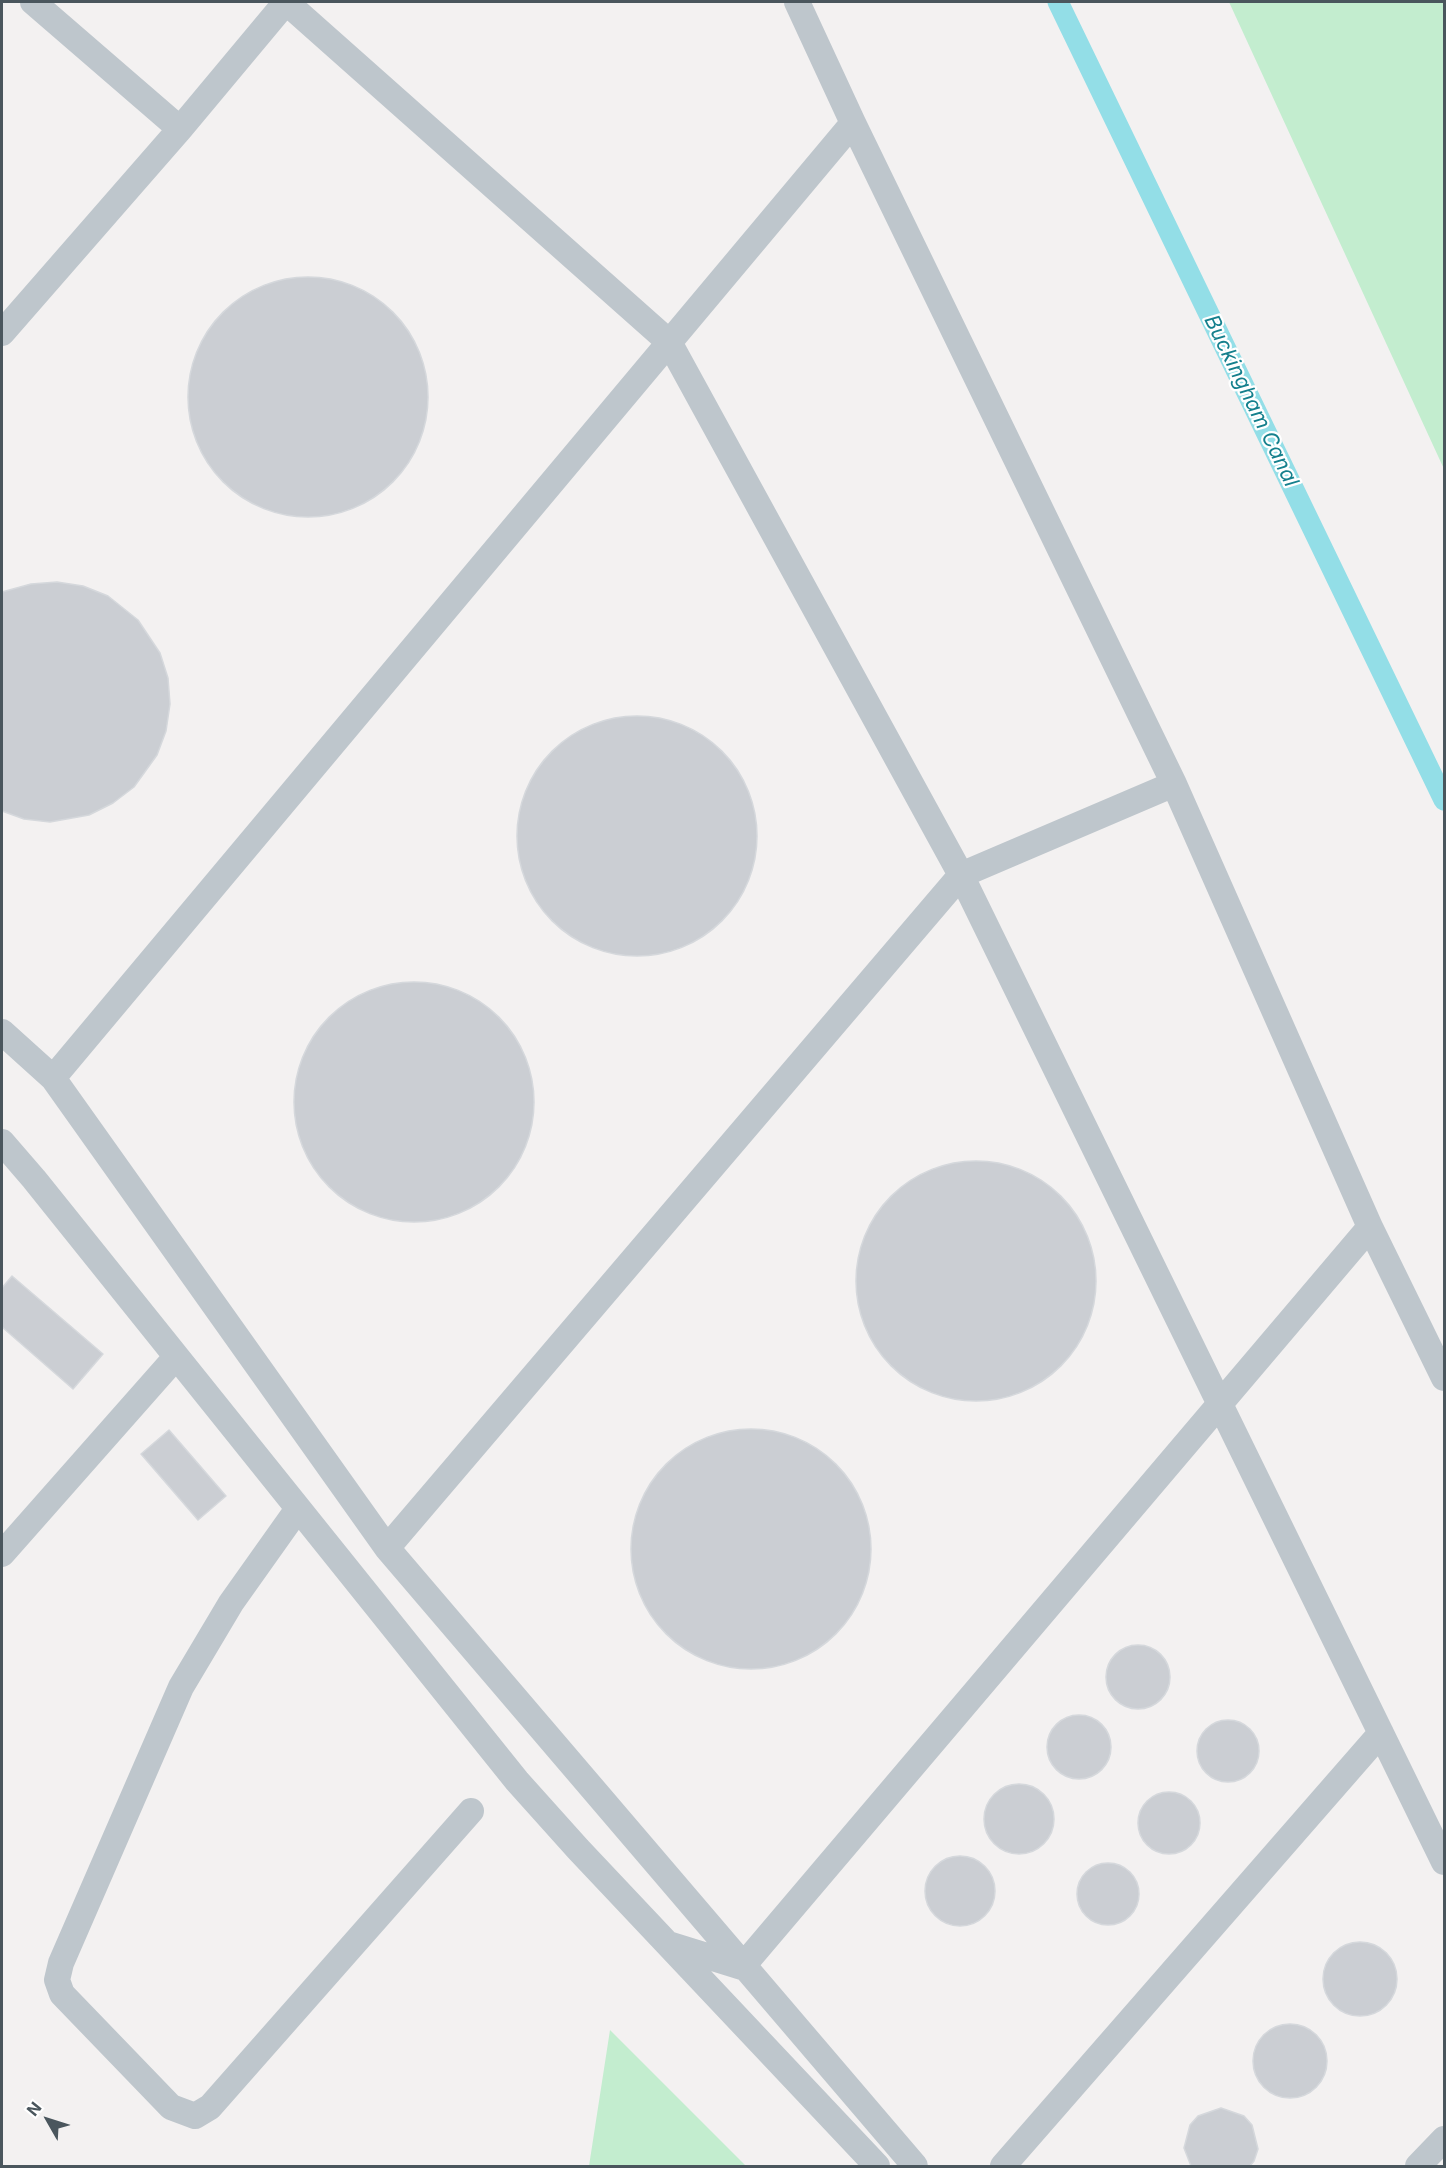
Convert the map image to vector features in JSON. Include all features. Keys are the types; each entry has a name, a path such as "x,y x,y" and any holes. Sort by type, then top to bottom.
{"lane":[{"path":"33,2 180,129"},
{"path":"2,333 180,129 286,2 669,342 961,875 1444,1862"},
{"path":"797,2 853,123 1174,784 1370,1227 1444,1378"},
{"path":"53,1078 853,123"},
{"path":"387,1548 961,875 1174,784"},
{"path":"2,1032 53,1078 387,1548 742,1967 915,2166"},
{"path":"2,1142 517,1780 877,2166"},
{"path":"742,1967 1370,1227"},
{"path":"2,1554 176,1357"},
{"path":"297,1510 231,1603 181,1687 61,1963 57,1980 62,1994 171,2107 195,2116 210,2107 471,1811"},
{"path":"1003,2166 1381,1733"},
{"path":"668,1944 742,1967"},
{"path":"1418,2166 1444,2139"}],"green space":[{"path":"1229,2 1444,2 1444,469"},
{"path":"610,2030 746,2166 589,2166"}],"building":[{"path":"308,277 331,280 354,287 393,312 418,351 425,374 428,397 425,420 418,443 393,482 354,507 331,514 308,517 285,514 262,507 223,482 198,443 191,420 188,397 191,374 198,351 223,312 262,287 285,280"},
{"path":"57,582 83,586 108,596 138,620 160,653 168,678 170,704 166,731 157,755 134,787 113,803 89,815 50,822 24,819 2,811 2,592 31,584"},
{"path":"637,716 683,725 722,751 748,790 757,836 748,882 722,921 683,947 637,956 591,947 552,921 526,882 517,836 526,790 552,751 591,725"},
{"path":"414,982 460,991 499,1017 525,1056 534,1102 525,1148 499,1187 460,1213 414,1222 368,1213 329,1187 303,1148 294,1102 303,1056 329,1017 368,991"},
{"path":"976,1161 999,1164 1022,1171 1061,1196 1086,1235 1093,1258 1096,1281 1093,1304 1086,1327 1061,1366 1022,1391 999,1398 976,1401 953,1398 930,1391 891,1366 866,1327 859,1304 856,1281 859,1258 866,1235 891,1196 930,1171 953,1164"},
{"path":"12,1276 103,1354 73,1389 2,1327 2,1288"},
{"path":"751,1429 797,1438 836,1464 862,1503 871,1549 862,1595 836,1634 797,1660 751,1669 705,1660 666,1634 640,1595 631,1549 640,1503 666,1464 705,1438"},
{"path":"169,1430 226,1496 198,1520 141,1454"},
{"path":"1138,1645 1156,1651 1164,1659 1170,1677 1164,1695 1156,1703 1138,1709 1120,1703 1112,1695 1106,1677 1112,1659 1120,1651"},
{"path":"1079,1715 1097,1721 1105,1729 1111,1747 1105,1765 1097,1773 1079,1779 1061,1773 1053,1765 1047,1747 1053,1729 1061,1721"},
{"path":"1222,1720 1234,1720 1250,1729 1257,1739 1259,1751 1257,1763 1250,1773 1234,1782 1222,1782 1211,1777 1202,1768 1197,1757 1197,1745 1202,1734 1211,1725"},
{"path":"1019,1784 1032,1787 1044,1794 1051,1806 1054,1819 1051,1832 1044,1844 1032,1851 1019,1854 1006,1851 994,1844 987,1832 984,1819 987,1806 994,1794 1006,1787"},
{"path":"1163,1792 1175,1792 1191,1801 1198,1811 1200,1823 1198,1835 1191,1845 1175,1854 1163,1854 1152,1849 1143,1840 1138,1829 1138,1817 1143,1806 1152,1797"},
{"path":"960,1856 973,1859 985,1866 992,1878 995,1891 992,1904 985,1916 973,1923 960,1926 947,1923 935,1916 928,1904 925,1891 928,1878 935,1866 947,1859"},
{"path":"1102,1863 1114,1863 1130,1872 1137,1882 1139,1894 1137,1906 1130,1916 1114,1925 1102,1925 1091,1920 1082,1911 1077,1900 1077,1888 1082,1877 1091,1868"},
{"path":"1360,1942 1374,1945 1386,1953 1394,1965 1397,1979 1394,1993 1386,2005 1374,2013 1360,2016 1346,2013 1334,2005 1326,1993 1323,1979 1326,1965 1334,1953 1346,1945"},
{"path":"1290,2024 1304,2027 1316,2035 1324,2047 1327,2061 1324,2075 1316,2087 1304,2095 1290,2098 1276,2095 1264,2087 1256,2075 1253,2061 1256,2047 1264,2035 1276,2027"},
{"path":"1221,2108 1244,2116 1252,2125 1258,2149 1254,2161 1250,2166 1191,2166 1184,2148 1190,2125 1198,2116"}],"waterway":[{"name":"Buckingham Canal","path":"1058,2 1444,800"}]}
